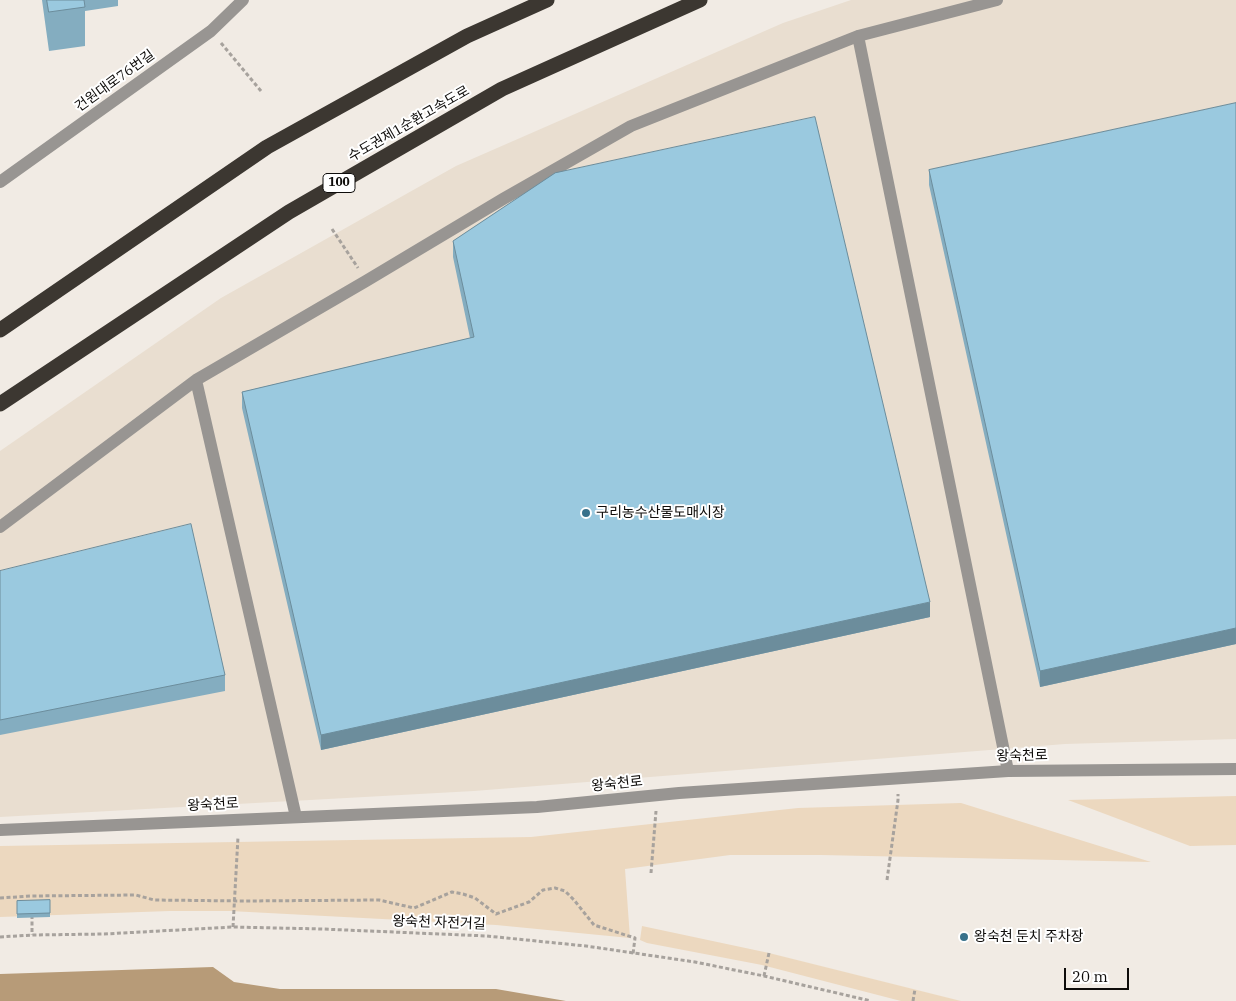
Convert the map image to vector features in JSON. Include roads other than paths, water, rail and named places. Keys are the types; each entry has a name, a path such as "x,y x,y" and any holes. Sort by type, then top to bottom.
{"highway":[{"path":"0,330 267,147 467,36 547,0"},
{"name":"수도권제1순환고속도로","path":"0,404 289,212 502,89 700,0"}],"street":[{"name":"건원대로76번길","path":"0,182 211,31 243,0"},
{"path":"0,527 196,380 503,199 631,126 858,36 997,0"},
{"path":"858,36 1008,770"},
{"path":"196,380 296,817"},
{"name":"왕숙천로","path":"0,830 537,807 679,793 1008,770 1236,769"}],"place":[{"name":"구리농수산물도매시장","path":"586,513"},
{"name":"왕숙천 둔치 주차장","path":"964,937"}]}
